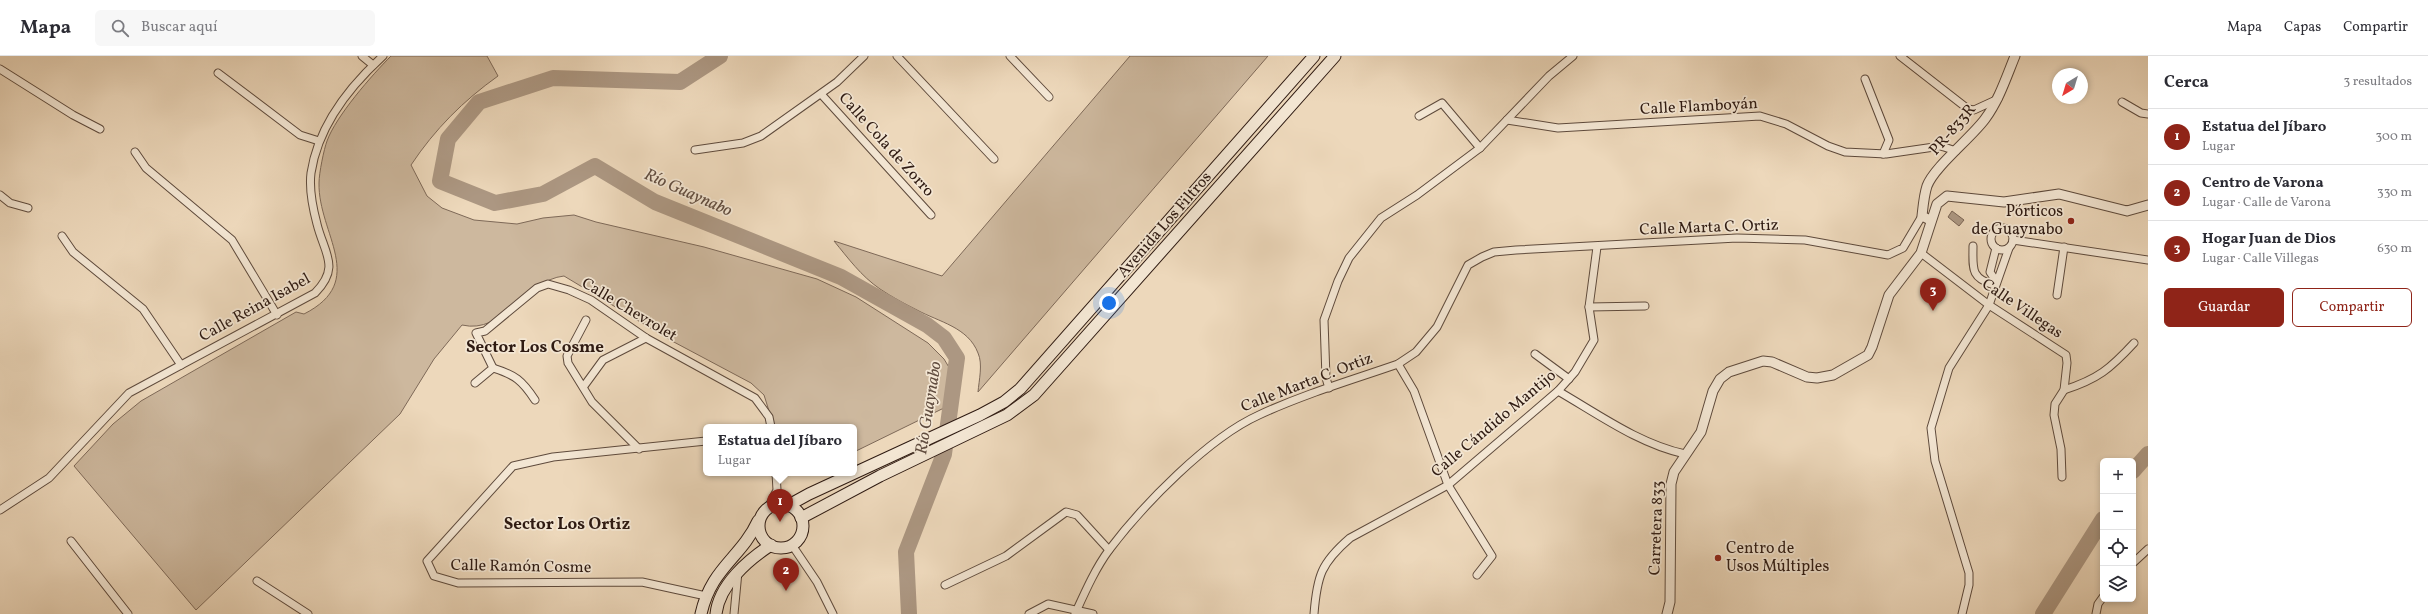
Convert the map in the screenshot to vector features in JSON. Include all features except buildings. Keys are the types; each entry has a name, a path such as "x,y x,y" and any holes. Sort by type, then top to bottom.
{"main road":[{"name":"Avenida Los Filtros","path":"857,472 1004,402 1039,369 1314,56"},
{"name":"Avenida Los Filtros","path":"801,518 880,476 1007,415 1024,404 1046,384 1335,56"},
{"name":"Avenida Los Filtros","path":"789,505 848,476"},
{"path":"701,614 706,596 718,573 743,545 759,520 762,512 769,506 780,504 789,505 800,514 802,531 799,539 792,545 784,548 771,545 761,537 759,520"},
{"path":"716,614 722,597 738,572 748,561 771,545"}],"street":[{"path":"362,56 373,65"},
{"name":"Calle Reina Isabel","path":"0,510 49,478 129,393 277,315 315,293 328,276 329,258 317,225 310,183 319,140 341,104 373,65 383,56"},
{"path":"695,150 752,140 776,126 821,94 852,69 864,56"},
{"path":"897,56 994,160"},
{"path":"1010,56 1049,97"},
{"path":"1329,388 1326,378 1324,320 1338,281 1349,258 1381,218 1417,195 1480,148 1549,76 1573,56"},
{"path":"1900,56 1968,109 1974,110 1998,99"},
{"name":"PR-833R","path":"1926,218 1927,186 1956,151 1973,135 1998,99 2015,56"},
{"path":"0,69 73,115 100,129"},
{"path":"218,73 300,136 319,140"},
{"path":"1866,79 1889,140 1883,154"},
{"name":"Calle Cola de Zorro","path":"821,94 931,215"},
{"path":"2122,102 2141,113 2148,114"},
{"path":"1419,116 1442,103 1480,148"},
{"name":"Calle Flamboyán","path":"1507,120 1558,128 1760,116 1786,124 1828,146 1845,152 1883,154 1942,146 1956,151"},
{"path":"134,152 146,168 232,240 277,315"},
{"name":"Carretera 833","path":"1667,614 1670,602 1671,484 1674,472 1701,432 1713,391 1720,379 1729,372 1763,361 1772,362 1807,377 1817,378 1833,375 1868,355 1889,295 1921,253 1926,218 1937,204 1947,196 2004,202 2059,194 2127,211 2148,205"},
{"path":"0,196 10,202 28,208"},
{"name":"Calle Marta C. Ortiz","path":"1076,612 1090,581 1109,550 1142,511 1217,440 1259,415 1329,388 1398,364 1416,352 1427,340 1444,315 1468,265 1482,257 1516,250 1597,247 1745,238 1805,240 1888,255 1903,248 1926,218"},
{"path":"1995,283 1990,272 1996,248 1991,238 1997,229 2007,230 2013,240"},
{"path":"62,236 73,252 143,309 181,365"},
{"path":"2013,240 2148,260"},
{"path":"1962,614 1969,585 1968,573 1935,461 1930,428 1949,368 1989,305 1995,283 2001,275 2013,240"},
{"path":"1973,246 1973,269 1981,281 1995,283"},
{"name":"Calle Cándido Mantijo","path":"1314,614 1317,580 1327,562 1341,546 1350,538 1448,485 1558,391 1569,379 1594,340 1589,307 1597,247"},
{"path":"2057,295 2064,247"},
{"path":"1996,248 2002,250 2009,248"},
{"name":"Calle Villegas","path":"1921,253 1989,305 2066,354 2067,369 2064,390 2055,404 2054,415 2061,449 2062,477"},
{"name":"Calle Chevrolet","path":"493,368 476,333 485,331 537,288 548,284 569,290 590,300 646,338 755,398 768,417 770,424"},
{"path":"1589,307 1645,306"},
{"path":"586,320 567,356 568,363 584,386 592,402 640,449"},
{"path":"584,386 603,360 646,338"},
{"path":"2064,390 2098,377 2118,361 2134,343"},
{"path":"1535,354 1569,379"},
{"path":"1398,364 1414,391 1448,485 1492,556 1477,575"},
{"path":"475,383 493,368 514,376 524,384 535,400"},
{"path":"1558,391 1644,440 1663,449 1685,454"},
{"name":"Calle Ramón Cosme","path":"703,441 553,457 513,466 427,561 430,571 440,579 458,583 642,582 706,596"},
{"path":"769,506 777,490 776,476"},
{"path":"945,585 1006,556 1066,512 1077,515 1109,550"},
{"path":"71,541 128,614"},
{"path":"792,545 817,582 833,614"},
{"path":"2136,560 2148,549"},
{"path":"734,614 738,572"},
{"path":"257,581 308,614"},
{"path":"2096,614 2100,601"},
{"path":"1029,614 1048,604 1076,612 1093,614"}],"shaded area":[{"path":"391,56 487,56 498,76 473,95 450,116 430,139 411,165 427,196 442,208 474,220 517,224 543,218 574,215 596,222 704,247 817,279 856,297 928,343 944,359 953,374 954,381 948,406 857,451 857,424 773,424 764,395 751,383 672,341 564,276 550,280 538,287 502,315 490,322 477,326 462,325 434,359 400,414 196,610 74,466 113,424 141,401 296,312 304,314 323,301 334,287 337,271 336,255 325,220 319,183 323,155 327,141 338,120 374,74"},
{"path":"1130,56 1268,56 978,392 980,372 979,357 973,344 967,337 952,326 912,308 873,284 861,273 834,241 942,276"},
{"path":"1952,211 1964,220 1959,226 1948,217"}],"waterway":[{"name":"Río Guaynabo","path":"720,56 680,82 553,78 479,102 448,139 440,181 495,203 543,194 595,166 655,202 841,277 927,325 944,338 957,358 944,454 906,552 909,614"},
{"path":"2136,468 2148,454"},
{"path":"2043,614 2100,524"}],"place":[{"name":"Pórticos de Guaynabo","path":"2071,221"},
{"name":"Hogar Juan de Dios","path":"1933,311"},
{"name":"Estatua del Jíbaro","path":"780,522"},
{"name":"Centro de Usos Múltiples","path":"1718,558"},
{"name":"Centro de Varona","path":"786,591"}],"district":[{"name":"Sector Los Cosme","path":"535,347"},
{"name":"Sector Los Ortiz","path":"567,524"}]}
